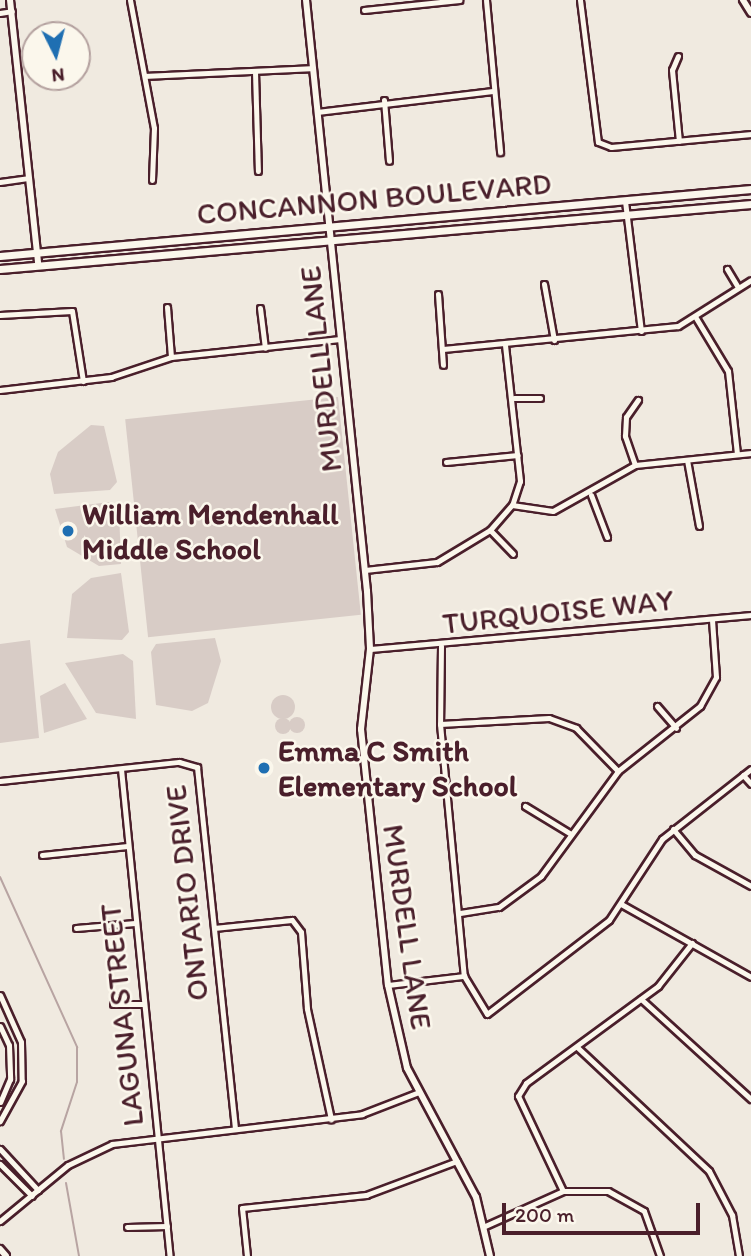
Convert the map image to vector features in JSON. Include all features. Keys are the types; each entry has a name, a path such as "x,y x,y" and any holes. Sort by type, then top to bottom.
{"main road":[{"name":"CONCANNON BOULEVARD","path":"0,256 751,189"},
{"name":"CONCANNON BOULEVARD","path":"0,269 751,204"}],"street":[{"path":"10,0 38,264"},
{"path":"130,0 146,76 152,180"},
{"name":"MURDELL LANE","path":"306,0 365,570 370,649 361,729 388,985 399,1044 419,1092 457,1161 485,1226 490,1256"},
{"path":"364,10 459,0"},
{"path":"486,0 500,152"},
{"path":"580,0 598,142 679,141 751,134"},
{"path":"743,0 751,13"},
{"path":"0,13 12,11"},
{"path":"678,56 672,71 679,141"},
{"path":"146,76 313,68"},
{"path":"255,72 258,171"},
{"path":"317,112 384,100 493,90"},
{"path":"384,100 389,161"},
{"path":"0,182 28,178"},
{"path":"625,201 641,331"},
{"path":"727,269 738,287"},
{"path":"443,349 641,331 696,318 738,287 751,281"},
{"path":"544,284 554,340"},
{"path":"438,295 443,365"},
{"path":"167,307 171,357"},
{"path":"260,308 265,348"},
{"path":"0,315 72,311 83,381"},
{"path":"696,318 728,371 737,454"},
{"path":"0,390 83,381 171,357 341,339"},
{"path":"365,570 437,562 490,530 512,505 520,481 514,398 505,345"},
{"path":"514,398 540,398"},
{"path":"635,465 625,436 626,417 638,400"},
{"path":"512,505 553,511 591,495 635,465 751,453"},
{"path":"446,462 518,455"},
{"path":"687,460 699,527"},
{"path":"591,495 607,537"},
{"path":"490,530 513,554"},
{"name":"TURQUOISE WAY","path":"370,649 442,646 751,615"},
{"path":"460,913 505,903 557,860 570,834 618,771 676,728 700,706 716,677 712,620"},
{"path":"442,646 440,724 464,976 487,1014 592,936 621,904 673,830 751,769"},
{"path":"657,706 676,728"},
{"path":"440,724 548,718 576,728 618,771"},
{"name":"ONTARIO DRIVE","path":"0,782 179,762 197,767 235,1128"},
{"name":"LAGUNA STREET","path":"121,769 170,1256"},
{"path":"743,775 751,784"},
{"path":"525,806 570,834"},
{"path":"673,830 695,855 751,886"},
{"path":"42,855 128,846"},
{"path":"621,904 751,977"},
{"path":"214,928 292,920 300,932 307,1009 331,1119"},
{"path":"76,928 135,923"},
{"path":"563,1191 518,1096 576,1047 641,999 692,943"},
{"path":"388,985 464,976"},
{"path":"0,995 2,1009 21,1042 22,1081 0,1121"},
{"path":"641,999 751,1099"},
{"path":"113,1004 145,1004"},
{"path":"0,1026 9,1045 10,1079 0,1102"},
{"path":"576,1047 709,1171 732,1215 739,1256"},
{"path":"0,1221 88,1152 157,1136 331,1119 419,1092"},
{"path":"0,1149 37,1190"},
{"path":"247,1256 242,1208 366,1195 457,1161"},
{"path":"0,1164 32,1196"},
{"path":"485,1226 563,1191 608,1191 634,1201 654,1228 660,1256"},
{"path":"127,1227 167,1226"},
{"path":"0,1248 5,1256"}],"shaded area":[{"path":"338,397 361,615 148,637 125,419"},
{"path":"91,425 104,426 117,482 110,490 54,494 50,474 58,452"},
{"path":"109,502 119,510 121,564 99,566 67,547 55,509"},
{"path":"121,573 129,632 122,640 67,638 72,594 91,578"},
{"path":"215,638 221,661 208,703 192,711 156,705 151,652 156,644"},
{"path":"30,640 39,738 0,743 0,644"},
{"path":"123,654 133,661 136,719 96,713 65,663"},
{"path":"65,683 87,719 44,733 40,696"},
{"path":"283,695 291,699 295,707 291,715 283,719 275,715 271,707 275,699"},
{"path":"294,717 300,717 305,725 303,731 294,733 289,728 289,722"},
{"path":"280,718 286,718 291,726 289,732 280,734 275,729 275,723"}],"waterway":[{"path":"0,877 77,1047 77,1082 61,1131 64,1159"},
{"path":"66,1183 79,1256"}],"place":[{"name":"William Mendenhall Middle School","path":"68,531"},
{"name":"Emma C Smith Elementary School","path":"264,768"}]}
